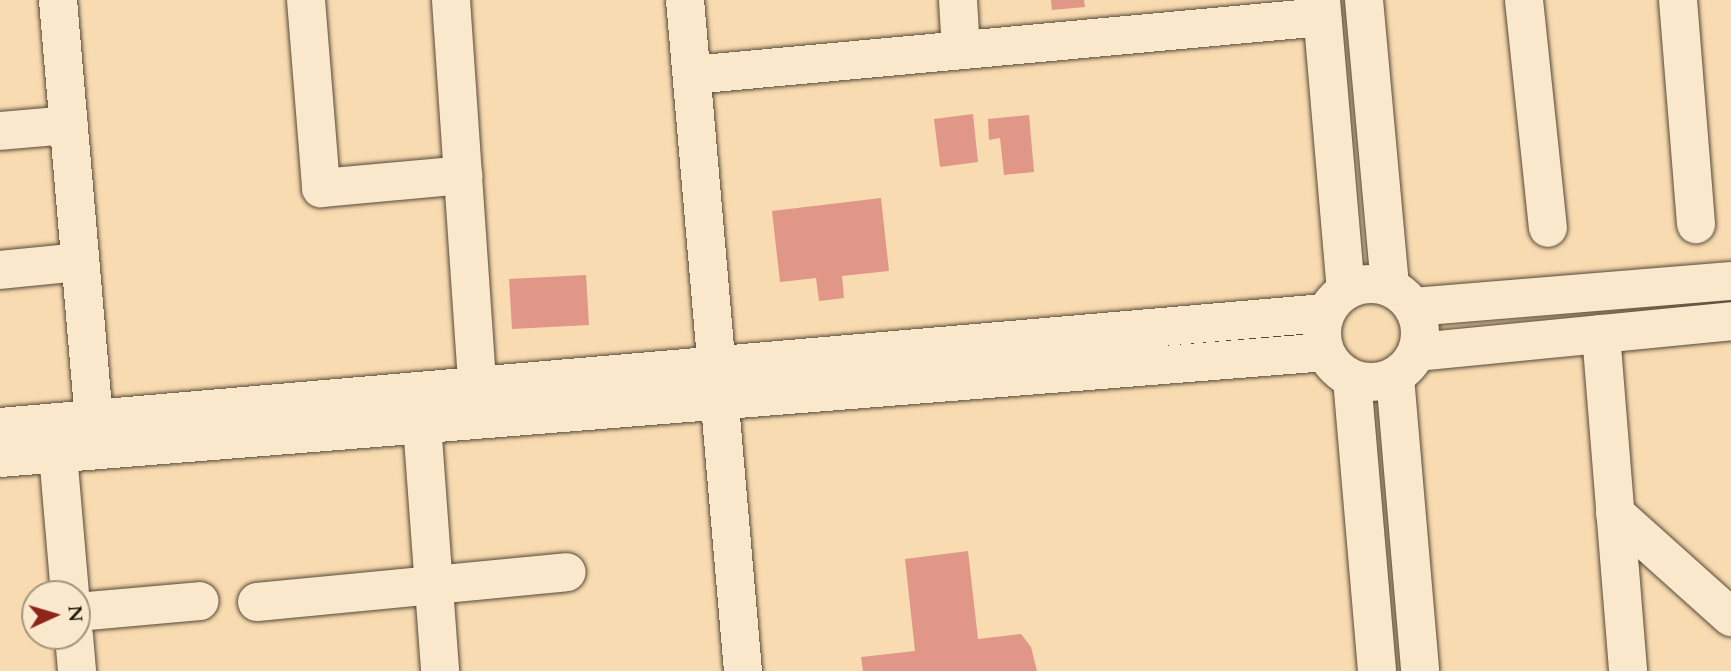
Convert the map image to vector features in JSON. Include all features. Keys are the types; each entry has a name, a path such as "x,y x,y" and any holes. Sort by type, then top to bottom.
{"street":[{"path":"58,0 93,419"},
{"path":"306,0 321,188 463,175"},
{"path":"451,0 477,386"},
{"path":"685,0 743,671"},
{"path":"958,0 961,50"},
{"path":"1364,0 1402,297 1421,332 1406,365 1420,671"},
{"path":"1524,0 1548,228"},
{"path":"1678,0 1696,224"},
{"path":"692,75 961,50 1321,8 1336,301 1322,334 1325,352 1336,369 1352,379 1371,383 1406,365 1601,334 1731,321"},
{"path":"0,131 69,125"},
{"path":"0,270 80,262"},
{"path":"0,458 422,424 1336,301 1369,283 1402,297 1731,281"},
{"path":"1601,334 1628,671"},
{"path":"0,427 477,386 717,383 1325,352"},
{"path":"1352,379 1377,671"},
{"path":"422,424 440,671"},
{"path":"58,454 69,580"},
{"path":"1615,513 1731,617"},
{"path":"257,601 567,572"},
{"path":"91,611 200,601"},
{"path":"75,650 76,671"}],"building":[{"path":"1051,0 1084,0 1085,7 1052,10"},
{"path":"973,114 978,162 940,167 934,119"},
{"path":"1029,115 1034,172 1004,175 1000,138 989,140 988,119"},
{"path":"881,198 889,271 842,276 844,298 819,301 816,278 780,282 772,211"},
{"path":"586,275 589,325 512,329 509,279"},
{"path":"968,551 978,639 1021,634 1031,647 1037,671 863,671 861,657 915,651 905,559"}]}
